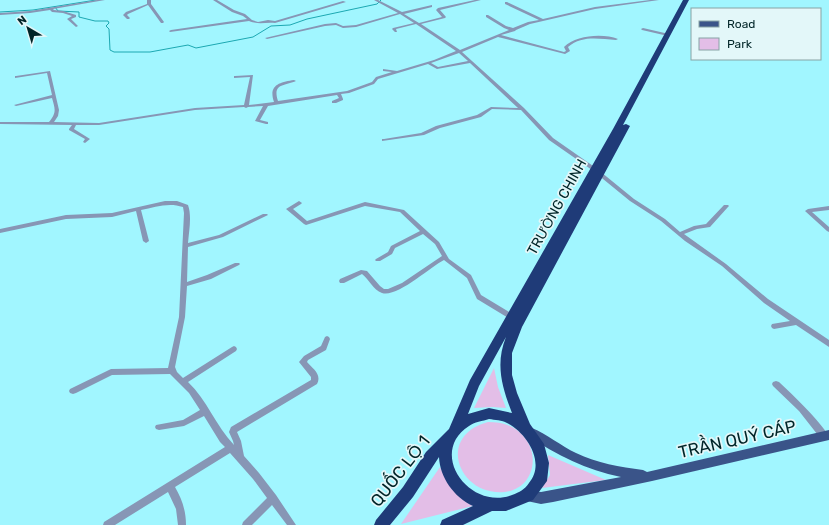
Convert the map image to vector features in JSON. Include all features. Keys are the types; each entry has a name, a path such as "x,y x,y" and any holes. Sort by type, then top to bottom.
{"highway":[{"name":"TRƯỜNG CHINH","path":"527,429 513,398 506,373 507,351 516,327 686,0"},
{"name":"TRƯỜNG CHINH","path":"452,434 474,384 597,172 688,9 691,0"},
{"path":"492,414 509,418 527,429 540,448 543,466 538,483 526,496 514,502 492,504 480,502 460,489 448,470 446,449 452,434 468,419 479,415 492,414"},
{"name":"QUỐC LỘ 1","path":"381,525 410,488 430,458 452,434"},
{"path":"447,525 492,504"}],"main road":[{"name":"TRẦN QUÝ CÁP","path":"527,429 563,453 591,465 611,471 652,476"},
{"name":"TRẦN QUÝ CÁP","path":"526,496 541,498 652,476 826,436"}],"street":[{"path":"0,14 28,12 103,0"},
{"path":"215,0 233,11 244,15 249,20"},
{"path":"376,0 401,13 459,52 522,109 551,139 597,172 632,200 663,220 724,265 766,301 829,344"},
{"path":"396,31 394,28 444,17 438,10 439,9 479,0"},
{"path":"0,123 74,125 99,124 195,109 266,105 338,93 373,83 376,79 459,52 514,30 519,26 595,8 657,0"},
{"path":"94,2 99,7"},
{"path":"128,18 125,15 127,13 149,2 162,22"},
{"path":"171,31 249,20 258,23 268,21 275,22 344,2"},
{"path":"506,3 543,20"},
{"path":"267,38 336,24 345,27 358,26 431,6"},
{"path":"51,8 54,12 64,12 74,16 69,19 76,26"},
{"path":"487,16 505,27 514,30"},
{"path":"643,29 668,35"},
{"path":"499,36 564,53 568,51 566,47 568,44 576,40 600,37 616,39"},
{"path":"428,63 438,68 471,62"},
{"path":"384,70 391,69 396,72"},
{"path":"16,77 49,72 57,113 50,124"},
{"path":"235,76 252,76 246,106"},
{"path":"276,103 273,96 274,90 283,83 294,81"},
{"path":"334,102 341,99 338,93"},
{"path":"16,105 54,96"},
{"path":"266,105 257,121 266,123"},
{"path":"384,140 420,135 438,127 479,116 491,108 522,109"},
{"path":"74,125 71,129 88,139 85,142"},
{"path":"0,230 84,215 108,216 171,202 186,206 187,213 182,317 170,364 172,371 192,391 204,412 231,448 273,498 292,525"},
{"path":"299,203 289,209 306,223 367,204 403,212 438,243 445,257 469,277 479,297 512,317"},
{"path":"680,234 696,227 708,226 726,206"},
{"path":"829,208 808,211 829,230"},
{"path":"138,209 146,241"},
{"path":"185,246 221,236 265,215"},
{"path":"378,260 390,253 394,247 424,231"},
{"path":"342,281 361,272 365,273 383,291 389,292 405,283 437,260 445,257"},
{"path":"184,285 208,277 237,264"},
{"path":"774,326 798,322"},
{"path":"240,459 237,441 233,432 234,429 314,382 314,376 303,362 306,358 324,348 327,339"},
{"path":"182,382 234,349"},
{"path":"72,391 111,372 172,371"},
{"path":"776,384 804,410 826,436"},
{"path":"159,427 184,423 204,412"},
{"path":"107,525 117,522 170,486 231,448"},
{"path":"170,486 180,504 182,525"},
{"path":"246,525 273,498"}],"green space":[{"path":"494,368 498,387 506,408 474,408"},
{"path":"488,422 500,423 512,427 525,438 532,452 532,468 529,476 524,483 513,490 505,492 489,491 475,485 465,476 459,464 458,452 462,440 472,429"},
{"path":"548,455 606,480 542,488 550,475"},
{"path":"440,467 453,490 461,498 473,506 401,524"}],"waterway":[{"path":"0,12 33,10 96,0"},
{"path":"55,7 58,11 79,12 79,17 95,21 108,21 109,23 106,26 109,29 110,50 114,52 150,52 188,45 196,48 253,37 271,26 290,25 307,19 377,4 381,0"}]}
